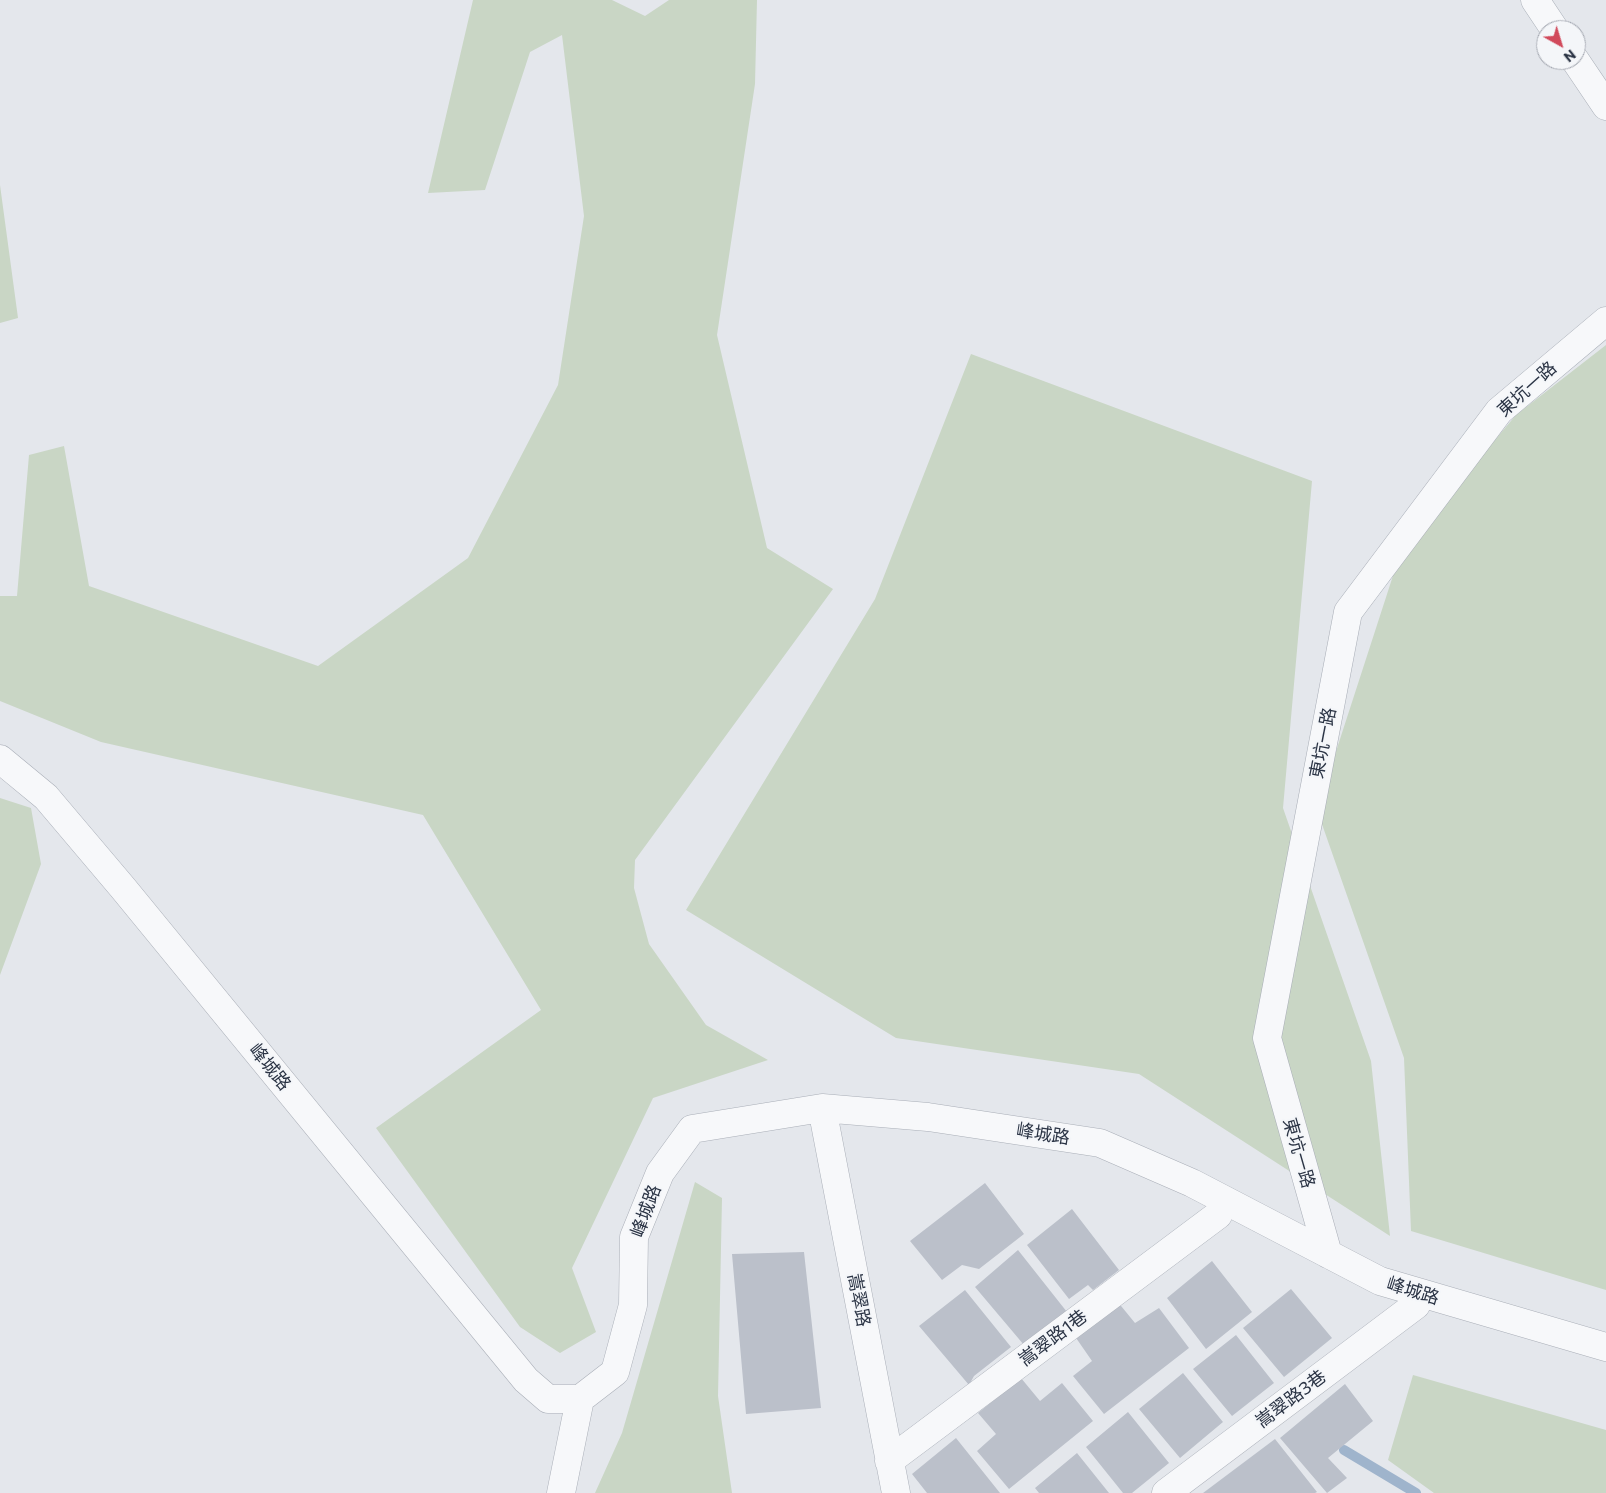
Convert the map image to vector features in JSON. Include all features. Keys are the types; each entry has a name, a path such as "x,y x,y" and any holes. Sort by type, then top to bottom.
{"street":[{"path":"1534,0 1548,20"},
{"path":"1582,70 1606,106"},
{"name":"東坑一路","path":"1328,1254 1267,1038 1348,612 1499,411 1606,321"},
{"name":"峰城路","path":"0,758 46,797 123,888 526,1380 548,1399 580,1399 615,1372 632,1305 634,1238 660,1173 692,1129 822,1108 928,1116 1100,1143 1192,1183 1380,1282 1606,1347"},
{"name":"嵩翠路","path":"822,1108 896,1493"},
{"name":"嵩翠路1巷","path":"889,1461 1218,1215"},
{"name":"嵩翠路3巷","path":"1166,1493 1416,1306"},
{"path":"561,1493 580,1399"}],"green space":[{"path":"473,0 612,0 645,16 669,0 757,0 755,84 717,335 767,548 833,589 635,860 634,888 649,944 706,1025 768,1060 653,1098 572,1268 596,1332 560,1353 520,1327 376,1128 541,1010 423,815 101,742 0,701 0,596 17,596 29,455 64,446 89,586 318,666 468,558 558,385 584,216 562,35 530,52 485,190 428,193"},
{"path":"0,185 18,318 0,323"},
{"path":"1606,345 1606,1290 1411,1231 1404,1058 1317,810 1401,551 1516,415"},
{"path":"971,354 1312,481 1283,808 1371,1061 1390,1236 1139,1074 896,1038 686,910 875,599"},
{"path":"0,798 31,808 41,864 0,975"},
{"path":"695,1182 722,1198 718,1396 732,1493 595,1493 622,1433"},
{"path":"1413,1375 1606,1430 1606,1493 1434,1493 1388,1460"}],"building":[{"path":"985,1183 1024,1234 979,1269 962,1265 942,1280 910,1241"},
{"path":"1072,1209 1119,1270 1093,1290 1088,1285 1069,1299 1027,1245"},
{"path":"1018,1250 1067,1312 1024,1345 975,1287"},
{"path":"804,1252 821,1408 746,1414 732,1254"},
{"path":"1212,1261 1252,1312 1206,1349 1167,1298"},
{"path":"1291,1289 1332,1338 1284,1377 1243,1328"},
{"path":"965,1290 1011,1347 974,1376 969,1385 919,1326"},
{"path":"1117,1301 1135,1323 1159,1308 1189,1348 1104,1414 1073,1376 1092,1361 1074,1335"},
{"path":"1236,1335 1274,1383 1232,1416 1193,1369"},
{"path":"1183,1373 1223,1422 1180,1458 1139,1409"},
{"path":"1021,1378 1040,1401 1062,1383 1093,1421 1009,1489 977,1451 996,1434 978,1413"},
{"path":"1345,1384 1373,1421 1328,1458 1347,1478 1327,1493 1280,1438"},
{"path":"1128,1412 1169,1463 1132,1493 1123,1493 1086,1447"},
{"path":"956,1438 1000,1493 927,1493 912,1474"},
{"path":"1275,1439 1317,1492 1203,1493"},
{"path":"1077,1453 1109,1493 1039,1493 1035,1488"}],"waterway":[{"path":"1344,1450 1416,1493"}]}
